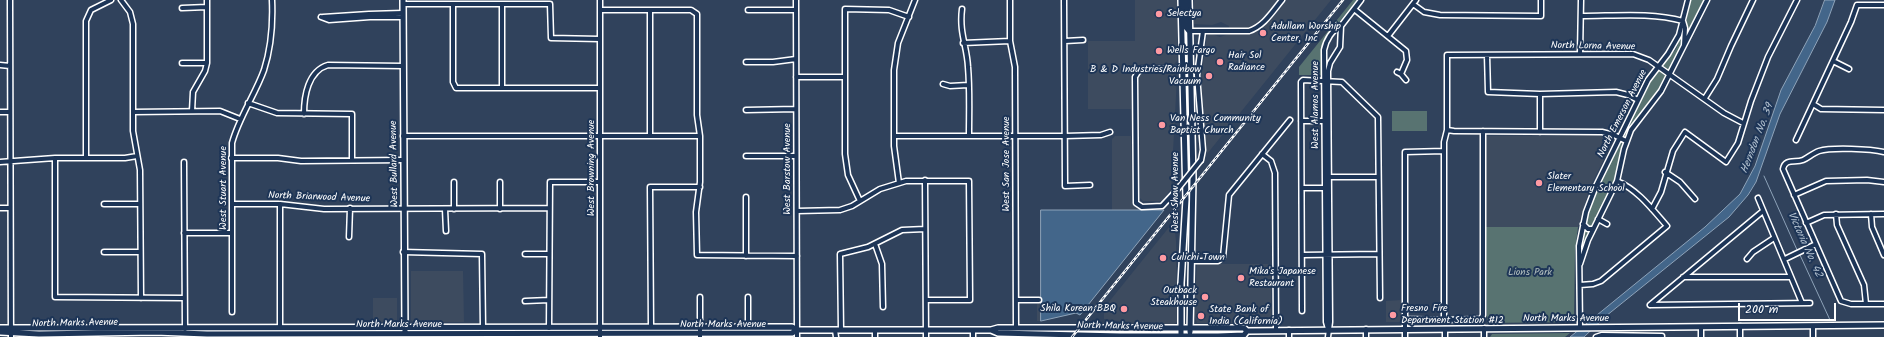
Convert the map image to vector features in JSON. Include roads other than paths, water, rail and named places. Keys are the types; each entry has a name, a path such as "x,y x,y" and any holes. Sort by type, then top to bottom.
{"main road":[{"name":"West Shaw Avenue","path":"1181,337 1181,283 1186,206 1182,69 1182,0"},
{"path":"1185,0 1185,26 1189,31"},
{"name":"West Shaw Avenue","path":"1189,0 1193,178 1190,337"},
{"name":"West Bullard Avenue","path":"403,2 403,335"},
{"name":"North Marks Avenue","path":"1016,333 1133,329 1244,328 1248,331 1328,329 1580,327 1662,328 1884,325"},
{"name":"North Marks Avenue","path":"0,328 11,333 185,327 280,327 549,328 600,333 651,327 792,327 796,330 991,330 998,328 1016,333 1181,337 1237,336 1244,335 1248,331"},
{"path":"245,334 248,331 276,330 280,327"},
{"path":"322,334 327,331 350,330 354,328"},
{"path":"473,334 478,331 485,330 485,328"},
{"path":"512,335 516,331 530,331 534,328"},
{"path":"1092,336 1106,332 1128,332 1133,329"},
{"name":"North Marks Avenue","path":"0,332 184,334 207,336 245,334 512,335 600,333 700,335 792,334 796,330"}],"street":[{"path":"10,0 11,333"},
{"path":"86,158 86,21 91,10 110,0"},
{"path":"120,0 130,12 133,24 133,131 140,170 141,298"},
{"path":"192,111 193,92 205,71 207,63 207,0"},
{"name":"West Stuart Avenue","path":"232,312 232,143 240,119 264,71 268,54 272,19 272,0"},
{"name":"West Browning Avenue","path":"600,0 600,333"},
{"name":"West Barstow Avenue","path":"796,0 796,337"},
{"path":"899,182 895,158 894,136 895,56 900,37 909,17 914,0"},
{"name":"West San Jose Avenue","path":"1010,0 1010,41 1015,67 1016,333"},
{"path":"1064,0 1064,186 1090,185"},
{"path":"1189,31 1249,31 1260,26 1282,0"},
{"path":"1341,26 1361,0"},
{"path":"1388,36 1416,0"},
{"path":"1413,4 1424,12 1440,15 1541,16 1542,0"},
{"path":"1580,54 1581,0"},
{"name":"North Emerson Avenue","path":"1580,327 1579,246 1583,224 1593,192 1648,80 1674,45 1684,21 1688,0"},
{"name":"North Emerson Avenue","path":"1580,264 1593,229 1617,181 1626,141 1636,123 1653,104 1670,76 1707,0"},
{"path":"1705,98 1717,79 1731,46 1754,0"},
{"path":"1652,209 1661,192 1665,172 1673,151 1685,132 1726,162 1738,143 1743,123 1768,57 1797,0"},
{"path":"403,2 453,5 550,4 551,38 600,39"},
{"path":"453,5 454,86 458,88 600,88"},
{"path":"502,5 502,88"},
{"path":"1796,140 1851,22 1857,5 1884,5"},
{"path":"182,8 207,8"},
{"path":"860,201 851,184 846,165 845,9 889,10 909,17"},
{"path":"962,9 960,20 968,66 969,136"},
{"path":"1354,9 1406,51 1407,60 1399,73 1406,80"},
{"path":"600,10 691,10 696,12 697,115 700,136 700,188 696,212 697,255 797,256"},
{"path":"650,10 650,136"},
{"path":"748,10 796,10"},
{"path":"338,18 375,15 402,15"},
{"path":"1581,16 1654,16 1684,21 1684,48"},
{"name":"West Alamos Avenue","path":"1328,337 1326,322 1326,81 1324,50 1326,41 1337,28 1341,26"},
{"name":"West Alamos Avenue","path":"1326,81 1330,63 1340,48 1341,26"},
{"path":"1190,69 1143,69 1139,70 1136,76 1135,200 1137,205 1142,207 1162,206 1201,160 1203,150 1196,75 1203,31"},
{"path":"1065,40 1084,40"},
{"path":"963,43 1010,41"},
{"name":"North Lorna Avenue","path":"1447,130 1447,55 1633,54 1642,56 1705,98 1724,113 1743,123"},
{"path":"1487,55 1488,92 1540,94 1616,92 1628,95 1638,100"},
{"path":"746,62 773,62 796,59"},
{"path":"1833,61 1849,69"},
{"path":"1324,62 1330,63"},
{"path":"182,63 207,63"},
{"path":"0,65 10,66"},
{"path":"304,114 306,92 314,74 322,67 328,65 403,66"},
{"path":"796,77 845,77"},
{"path":"1302,311 1301,82 1342,82 1378,117 1380,298"},
{"path":"943,84 950,86 968,85"},
{"path":"1540,94 1540,132"},
{"path":"248,103 269,112 352,114 352,160"},
{"path":"1813,104 1821,108 1884,110"},
{"path":"746,110 796,109"},
{"path":"133,112 220,111 233,114 240,119"},
{"path":"0,112 10,112"},
{"path":"1191,261 1218,261 1223,257 1229,196 1290,120"},
{"path":"1301,121 1326,121"},
{"path":"1444,320 1444,142 1447,130 1602,132 1620,137 1626,141"},
{"path":"1405,319 1481,319 1483,315 1483,131"},
{"path":"894,136 1064,136 1101,135 1110,132"},
{"path":"403,136 700,136"},
{"path":"1884,152 1873,150 1820,150 1801,160 1788,161 1783,165 1783,172 1840,298 1844,303 1884,304"},
{"path":"1405,337 1405,152 1444,151"},
{"path":"1262,154 1271,161 1276,173 1276,330"},
{"path":"0,162 55,158 137,156"},
{"path":"746,156 796,156"},
{"path":"55,158 55,297 184,298"},
{"path":"231,158 404,160"},
{"path":"184,162 184,334"},
{"path":"1665,172 1680,182 1695,199"},
{"path":"1326,177 1378,177"},
{"path":"796,211 835,211 846,208 880,189 899,182 925,180 969,180 970,300 926,300"},
{"path":"925,180 926,337"},
{"path":"1794,195 1826,180 1867,180 1884,182"},
{"path":"1580,285 1593,284 1605,278 1667,226 1632,188 1617,181"},
{"path":"454,182 454,209"},
{"path":"500,182 500,209"},
{"path":"549,328 550,182 600,182"},
{"path":"651,327 650,187 700,188"},
{"path":"1302,188 1326,188"},
{"path":"746,197 746,256"},
{"path":"1758,198 1774,238 1785,259 1802,303"},
{"path":"104,204 140,204"},
{"name":"North Briarwood Avenue","path":"232,204 280,204 324,209 549,208"},
{"path":"280,204 280,327"},
{"path":"0,208 10,208"},
{"path":"349,237 350,208"},
{"path":"445,209 446,230"},
{"path":"1764,211 1650,305 1810,303"},
{"path":"1836,214 1837,225 1864,285 1866,304"},
{"path":"1871,214 1872,227 1884,253"},
{"path":"1806,222 1824,215 1884,214"},
{"path":"1598,219 1607,224"},
{"path":"1583,224 1588,229 1593,229"},
{"path":"836,337 838,330 840,254 875,244 902,230 925,229"},
{"path":"184,233 232,233"},
{"path":"1747,259 1753,252 1774,238"},
{"path":"875,244 882,264 883,307"},
{"path":"1785,259 1816,244"},
{"path":"104,252 140,252"},
{"path":"403,252 482,254 485,328"},
{"path":"525,254 549,254"},
{"path":"1302,255 1379,254"},
{"path":"1683,277 1791,277"},
{"path":"700,297 700,335"},
{"path":"748,297 748,327"},
{"path":"525,301 549,300"},
{"path":"1016,300 1039,300"},
{"path":"1740,326 1740,337"},
{"path":"1813,326 1813,337"},
{"path":"1701,327 1701,337"},
{"path":"207,328 207,336"},
{"path":"1484,328 1484,337"},
{"path":"1596,337 1602,335 1662,337 1662,328"},
{"path":"1366,329 1366,337"},
{"path":"1445,329 1445,337"},
{"path":"875,330 875,337"},
{"path":"973,330 973,337"},
{"path":"1289,330 1289,337"}],"water":[{"path":"1825,0 1835,0 1827,22 1780,114 1756,182 1748,195 1729,217 1606,316 1584,337 1570,337 1705,227 1740,194 1755,166 1781,90 1815,26"},
{"path":"1041,210 1164,210 1080,315 1076,313 1041,321"}],"waterway":[{"name":"Victoria No. 42","path":"1764,176 1798,252"},
{"name":"Victoria No. 42","path":"1800,255 1830,320"}],"railway":[{"path":"1072,337 1343,0"}],"place":[{"name":"Selectya","path":"1159,14"},
{"name":"Adullam Worship Center, Inc","path":"1263,33"},
{"name":"Wells Fargo","path":"1159,51"},
{"name":"Hair Sol Radiance","path":"1220,62"},
{"name":"B & D Industries/Rainbow Vacuum","path":"1209,76"},
{"name":"Van Ness Community Baptist Church","path":"1162,125"},
{"name":"Slater Elementary School","path":"1539,183"},
{"name":"Culichi Town","path":"1163,258"},
{"name":"Mika's Japanese Restaurant","path":"1241,278"},
{"name":"Outback Steakhouse","path":"1205,297"},
{"name":"Shila Korean BBQ","path":"1124,309"},
{"name":"Fresno Fire Department Station #12","path":"1393,315"},
{"name":"State Bank of India (California)","path":"1201,316"}],"water label":[{"name":"Herndon No. 39","path":"1758,139"}],"park label":[{"name":"Lions Park","path":"1530,273"}]}
